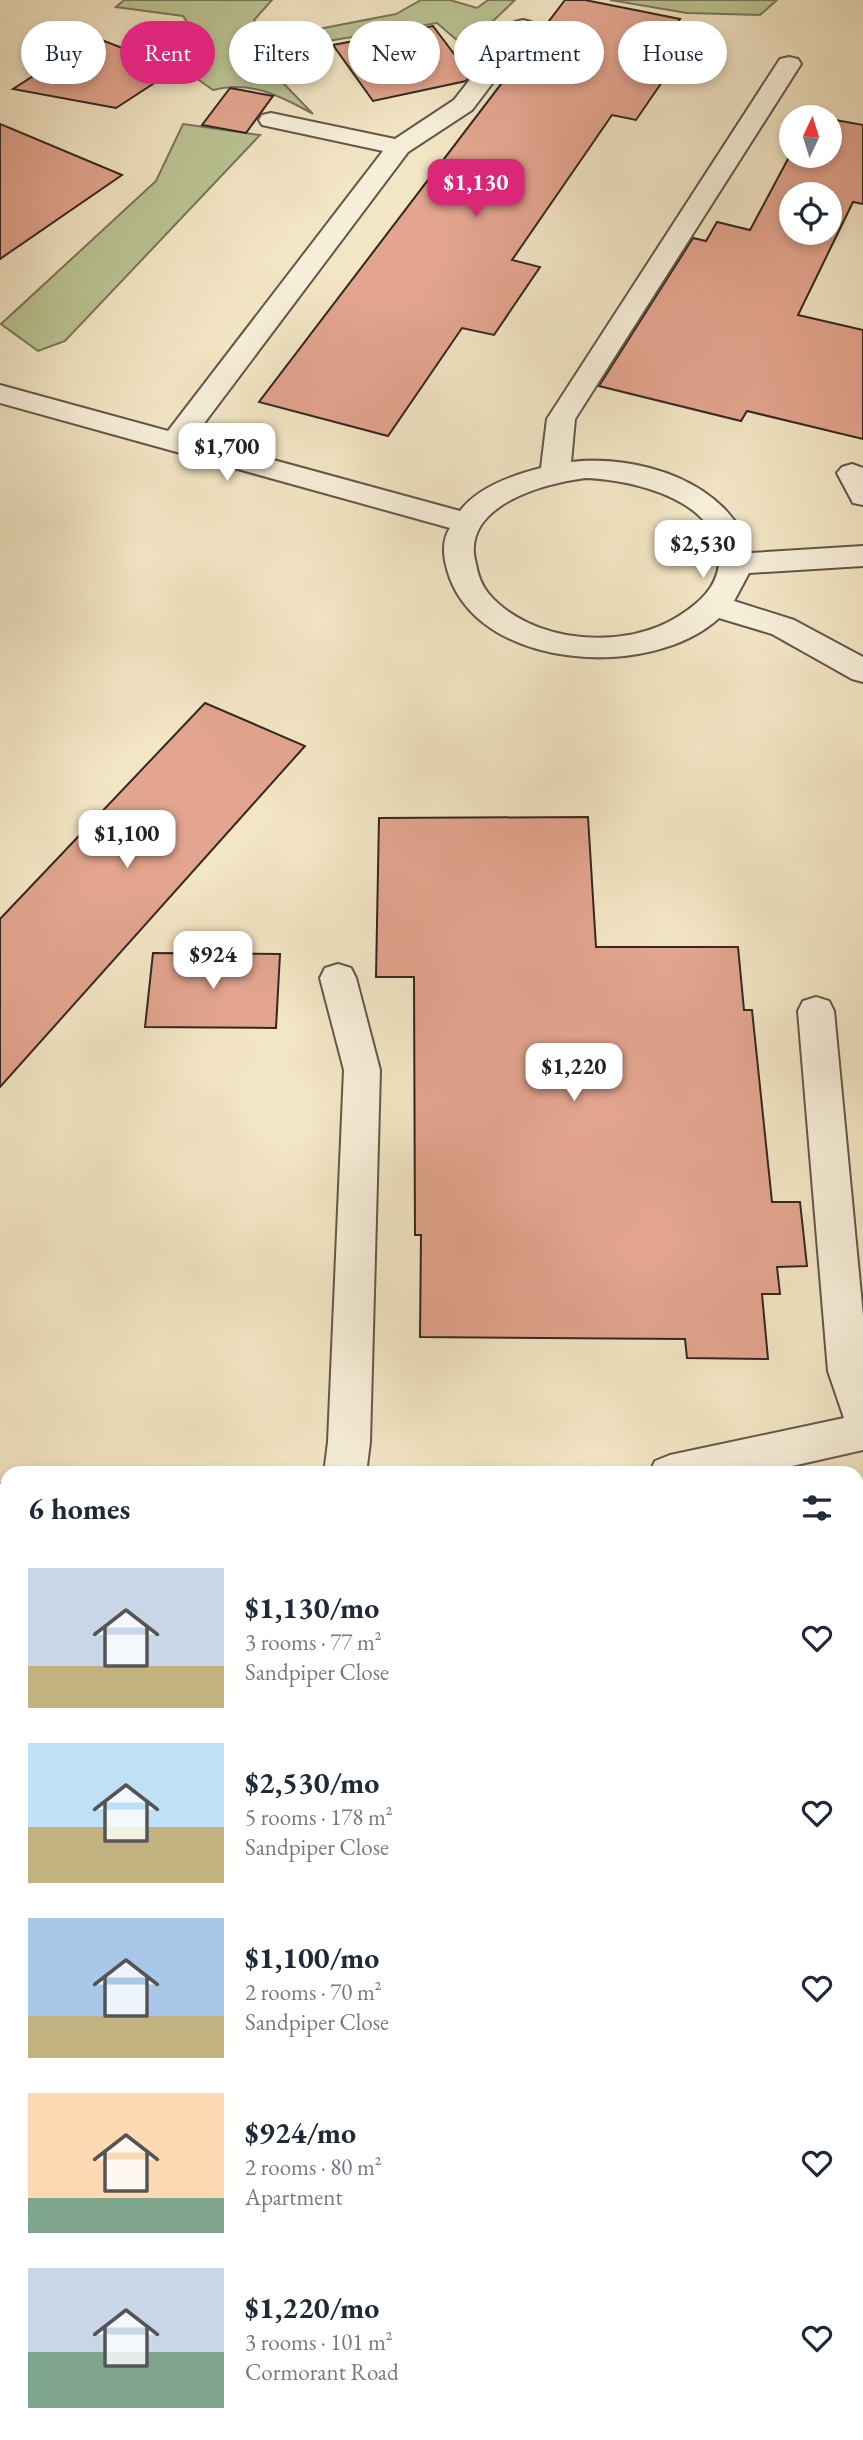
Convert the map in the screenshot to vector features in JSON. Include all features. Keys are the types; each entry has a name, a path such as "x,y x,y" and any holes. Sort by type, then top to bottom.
{"street":[{"path":"555,472 561,419 789,64"},
{"path":"175,442 399,146 463,105 479,84"},
{"path":"271,120 399,146"},
{"path":"0,394 468,523"},
{"path":"586,469 649,477 677,488 701,503 719,521 730,541 734,563 730,585 716,606 680,632 629,646 572,645 537,636 506,622 472,592 465,581 460,557 460,546 468,523 482,506 502,491 555,472 586,469"},
{"path":"734,563 811,561 863,556"},
{"path":"716,606 783,627 863,671"},
{"path":"338,978 362,1070 346,1466"},
{"path":"816,1011 849,1214 848,1371 863,1415"},
{"path":"707,1466 863,1432"}],"green space":[{"path":"124,0 272,0 254,21 229,21 229,84 284,84 313,114 289,101 252,88 227,87 213,90 204,84 215,84 215,21 186,21 183,16 116,7"},
{"path":"421,0 450,0 477,8 488,0 515,0 493,21 454,21 454,38 440,26 440,21 360,21 396,14"},
{"path":"610,0 777,0 760,15 687,13"},
{"path":"348,23 348,38 334,40 334,26"},
{"path":"183,124 260,135 65,341 38,351 1,324 156,181"}],"building":[{"path":"565,0 585,0 680,19 618,21 618,84 661,84 636,120 612,115 512,260 540,267 494,335 462,328 388,436 259,402 501,84 604,84 604,21 549,21"},
{"path":"440,35 454,54 454,84 373,101 361,84 440,84"},
{"path":"106,42 120,47 120,84 153,84 116,108 13,89 21,84 106,84"},
{"path":"348,42 348,66 334,46"},
{"path":"230,88 273,96 246,133 202,125"},
{"path":"842,121 863,125 863,204 853,202 842,225 842,182 779,182 779,245 832,245 798,315 863,330 863,439 747,411 741,421 599,386 693,238 706,241 717,222 750,230 783,168 842,168"},
{"path":"0,124 122,175 0,259"},
{"path":"205,703 305,746 0,1087 0,919"},
{"path":"588,817 596,947 738,947 744,1010 752,1010 772,1202 800,1202 807,1266 777,1267 780,1294 762,1294 768,1359 687,1358 685,1339 420,1337 421,1235 415,1235 414,977 376,977 379,818"},
{"path":"153,953 280,954 276,1028 145,1027"}]}
